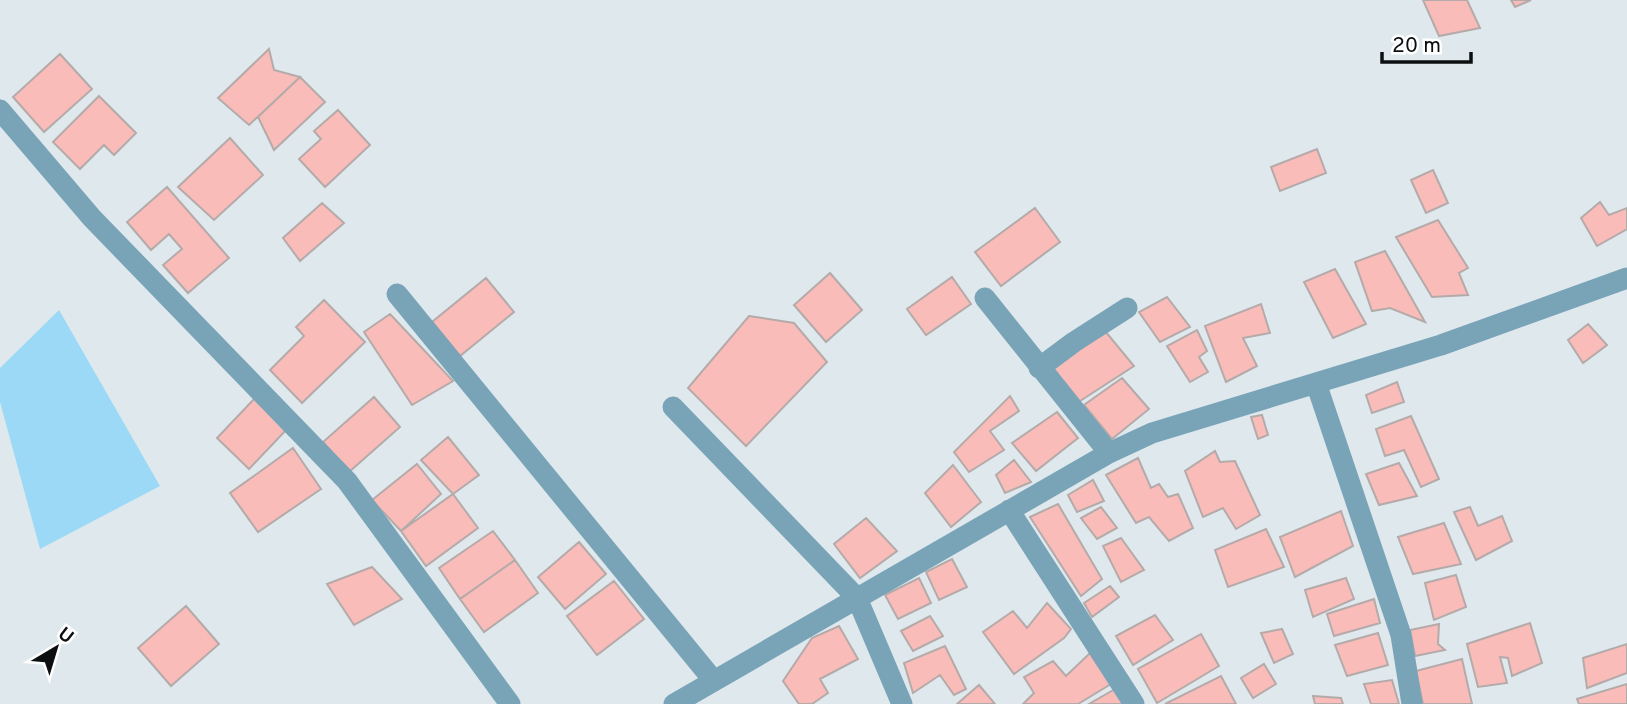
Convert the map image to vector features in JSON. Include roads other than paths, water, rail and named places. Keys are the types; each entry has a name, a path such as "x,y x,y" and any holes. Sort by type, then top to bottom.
{"street":[{"path":"0,110 92,218 347,481 509,704"},
{"path":"674,704 1109,453 1171,426 1441,345 1627,278"},
{"path":"397,294 714,681"},
{"path":"985,298 1109,453"},
{"path":"1040,368 1074,342 1127,308"},
{"path":"1316,383 1401,635 1412,704"},
{"path":"673,407 857,598 902,704"},
{"path":"1009,510 1134,704"}]}
